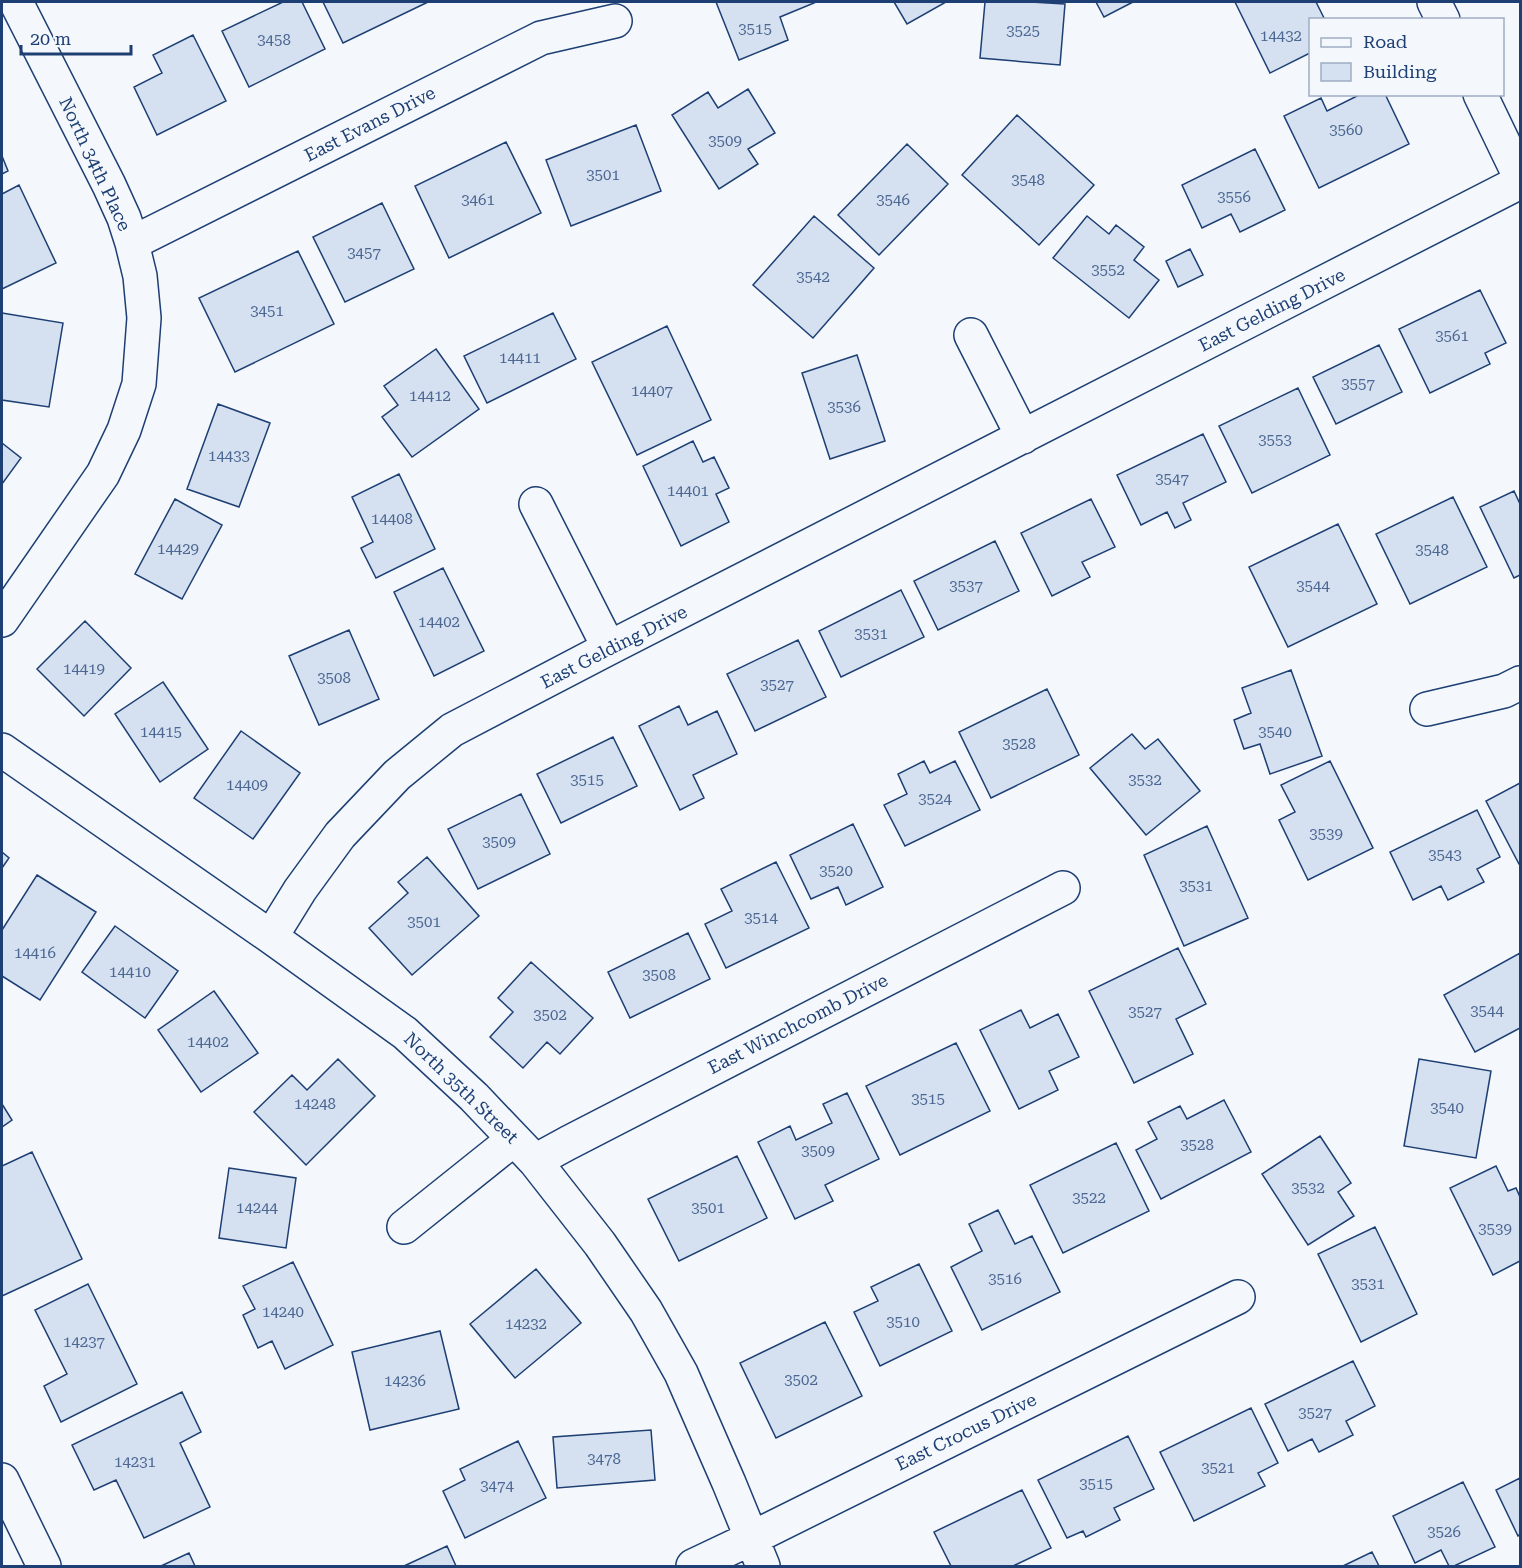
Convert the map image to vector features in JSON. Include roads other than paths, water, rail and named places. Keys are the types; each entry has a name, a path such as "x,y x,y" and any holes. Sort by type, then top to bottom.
{"street":[{"name":"North 34th Place","path":"2,620 103,474 124,430 139,384 144,318 140,276 124,218 16,2"},
{"path":"1434,2 1442,18"},
{"name":"East Evans Drive","path":"132,243 541,38 615,21"},
{"path":"1481,96 1521,177"},
{"name":"East Gelding Drive","path":"271,937 300,890 340,835 397,775 452,730 1521,182"},
{"path":"971,335 1023,437"},
{"path":"537,504 609,648"},
{"path":"1427,709 1504,691 1521,683"},
{"name":"North 35th Street","path":"2,750 405,1033 474,1097 525,1150 600,1244 646,1311 681,1373 757,1552"},
{"name":"East Winchcomb Drive","path":"404,1227 525,1150 568,1143 1063,888"},
{"name":"East Crocus Drive","path":"693,1566 757,1552 1238,1297"},
{"path":"2,1480 44,1566"}]}
